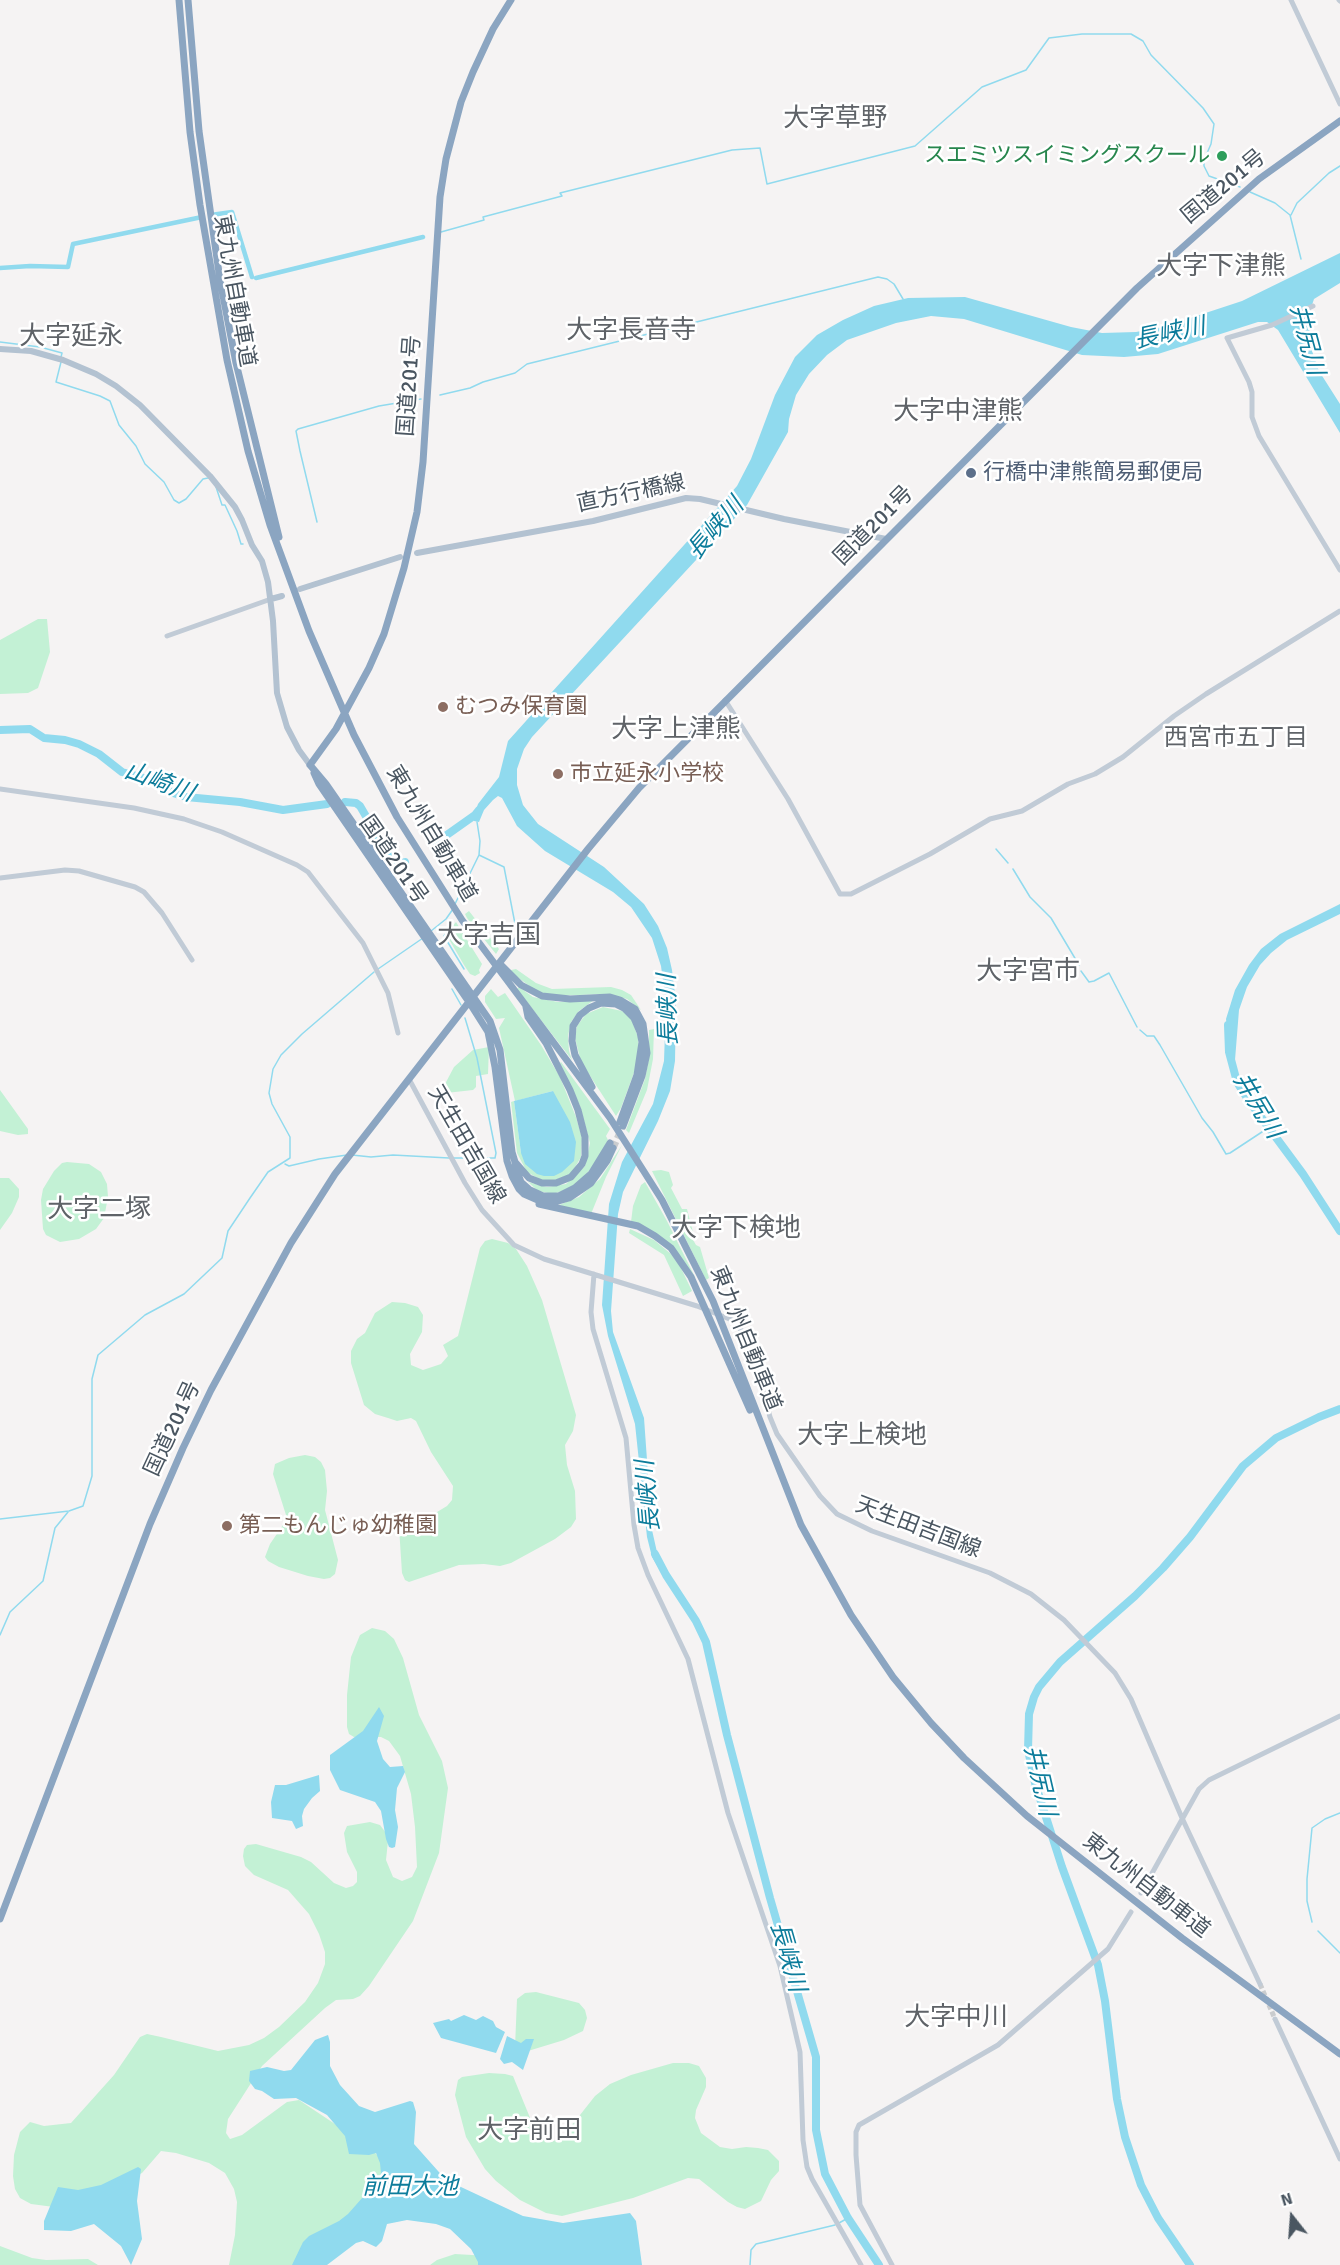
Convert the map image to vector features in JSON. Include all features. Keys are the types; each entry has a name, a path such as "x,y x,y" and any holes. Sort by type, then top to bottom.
{"highway":[{"name":"東九州自動車道","path":"179,0 190,132 200,205 227,360 258,486 309,631 336,696 401,825 445,895 610,1118 648,1176 683,1239 713,1301 780,1475 815,1553 872,1648 931,1723 964,1758 1027,1816 1182,1938 1340,2054"},
{"name":"東九州自動車道","path":"188,0 201,141 220,280 255,449 291,580"},
{"name":"国道201号","path":"471,999 326,784 310,765 336,729 369,668 387,625 404,568 417,512 423,462 440,197 446,159 458,112 473,72 493,30 511,0"},
{"name":"国道201号","path":"0,1919 150,1524 183,1448 254,1311 314,1204 571,870 639,788 1145,280 1226,207 1286,159 1340,121"},
{"path":"504,973 542,996 570,999 610,997 635,1009 643,1024 647,1053 642,1076 622,1124 637,1075 642,1042 634,1018 624,1008 608,1003 595,1005 580,1015 573,1026 572,1041 580,1066 610,1118"},
{"path":"471,999 490,1021 497,1039 512,1152 518,1176 526,1187 543,1196 558,1196 575,1188 591,1174 611,1145 607,1161 591,1183 569,1198 547,1202 524,1194"},
{"path":"471,999 491,1041 507,1161 515,1183 524,1194 548,1207 628,1224 647,1231 671,1248 688,1271 701,1297 780,1475"},
{"path":"512,1152 522,1173 536,1181 548,1184 571,1177 582,1164 585,1156 585,1137 578,1110 555,1059 528,1017 526,1005"}],"main road":[{"path":"0,349 31,351 63,360 96,374 140,405 210,476 235,507 262,561 271,599 277,693 287,726 299,750 310,765"},
{"name":"直方行橋線","path":"417,553 593,521 681,499 700,499 886,539"},
{"path":"300,589 400,557"},
{"path":"271,599 282,596"}],"street":[{"path":"1291,0 1340,104"},
{"path":"1313,306 1272,325 1227,338 1249,382 1252,392 1252,417 1259,436 1340,570"},
{"path":"167,636 271,599"},
{"path":"725,700 793,807 840,894 851,894 930,854 990,819 1022,811 1068,784 1095,774 1123,757 1214,688 1340,611"},
{"path":"0,789 134,808 184,819 222,832 297,865 308,872 363,944 388,993 398,1033"},
{"path":"0,878 65,870 135,887 144,892 162,913 192,960"},
{"name":"天生田吉国線","path":"409,1079 465,1184 482,1210 514,1245 544,1259 697,1305 732,1320 750,1345 770,1418 777,1434 820,1496 837,1514 872,1531 1008,1581 1031,1594 1077,1633 1116,1673 1260,1984"},
{"path":"594,1274 591,1312 593,1329 626,1438 638,1548 648,1575 691,1667 728,1813 780,1966 800,2052 803,2140 807,2167 861,2265"},
{"path":"1141,1893 1199,1789 1209,1780 1340,1716"},
{"path":"892,2265 860,2205 856,2155 856,2132 859,2125 998,2045 1108,1949 1131,1912"},
{"path":"1275,2019 1340,2158"}],"green space":[{"path":"38,619 47,619 50,652 38,688 28,693 0,694 0,640"},
{"path":"469,911 499,949 496,954 467,918 465,914"},
{"path":"456,922 482,964 480,973 475,976 470,974 446,934"},
{"path":"516,969 536,983 552,989 611,987 622,990 631,995 641,1010 627,999 605,994 552,996 536,991 512,973 511,970"},
{"path":"519,987 533,997 558,1002 594,1000 579,1011 571,1022 568,1036 572,1060 517,989"},
{"path":"491,989 498,997 505,993 560,1077 582,1138 581,1157 571,1174 555,1180 541,1180 527,1172 517,1153 511,1102 514,1101 521,1153 553,1091 515,1101 499,1028 505,1018 496,1019 485,1002 485,996"},
{"path":"603,1007 622,1011 631,1018 638,1037 639,1052 635,1070 616,1116 581,1062 575,1038 577,1026 586,1014"},
{"path":"654,1029 653,1059 647,1090 629,1133 626,1130 645,1079 649,1058 649,1030"},
{"path":"489,1047 488,1074 476,1076 476,1087 473,1090 446,1093 445,1084 454,1067 473,1050"},
{"path":"561,1062 610,1129 606,1136 608,1140 597,1161 583,1178 571,1188 553,1194 538,1191 528,1182 547,1187 566,1184 585,1166 590,1143 580,1106"},
{"path":"0,1090 28,1129 28,1134 18,1135 0,1131"},
{"path":"622,1145 591,1214 559,1205 579,1197 600,1179"},
{"path":"62,1163 89,1164 101,1172 107,1184 108,1197 104,1218 96,1229 79,1239 60,1242 46,1235 43,1229 41,1200 43,1189 54,1171"},
{"path":"652,1171 669,1172 673,1185 671,1188 682,1209 687,1209 694,1236 692,1238 700,1247 709,1278 706,1280"},
{"path":"0,1178 9,1178 19,1189 19,1197 12,1213 0,1230"},
{"path":"645,1182 696,1279 675,1249 631,1222 633,1206 641,1185"},
{"path":"630,1229 654,1240 671,1254 680,1266 692,1291 683,1296 664,1255 629,1233"},
{"path":"492,1239 508,1243 516,1249 527,1266 542,1300 576,1415 573,1431 565,1445 567,1465 575,1491 576,1519 571,1527 555,1539 511,1563 500,1566 459,1565 409,1582 405,1580 402,1573 399,1527 402,1519 437,1512 447,1506 452,1500 453,1486 431,1452 416,1421 411,1418 397,1421 375,1414 364,1405 351,1363 351,1351 357,1339 365,1333 375,1313 392,1302 405,1303 418,1307 423,1315 422,1332 410,1354 411,1365 423,1370 441,1364 448,1356 443,1345 458,1336 480,1248 485,1241"},
{"path":"305,1455 315,1457 325,1470 327,1491 325,1510 338,1560 335,1574 330,1578 308,1576 279,1567 265,1557 270,1544 285,1522 286,1515 273,1474 275,1464"},
{"path":"372,1628 385,1631 394,1639 403,1658 419,1715 442,1761 448,1788 439,1853 413,1921 369,1986 360,1996 353,1999 336,2000 325,2008 262,2066 228,2119 226,2133 230,2139 242,2135 287,2102 299,2100 371,2148 388,2168 318,2265 229,2265 235,2235 237,2202 234,2189 225,2173 209,2163 176,2153 161,2151 142,2173 118,2185 54,2207 31,2204 20,2198 15,2189 13,2176 14,2155 20,2132 30,2122 44,2126 71,2123 114,2075 140,2037 147,2034 218,2051 249,2045 279,2027 305,2002 318,1983 325,1964 325,1952 309,1914 288,1890 254,1875 245,1866 243,1856 247,1845 256,1844 301,1857 311,1862 334,1883 346,1888 357,1882 357,1872 347,1852 344,1833 347,1826 370,1822 380,1825 386,1833 388,1841 386,1860 393,1877 402,1881 412,1877 417,1867 415,1827 411,1794 400,1756 389,1741 381,1737 354,1737 349,1734 347,1727 347,1695 351,1657 360,1635"},
{"path":"536,1992 579,2003 585,2010 587,2018 583,2031 564,2040 528,2051 515,2047 517,1999 525,1993"},
{"path":"673,2063 689,2063 699,2066 706,2078 706,2087 695,2118 701,2133 720,2147 768,2150 779,2161 779,2171 771,2180 761,2201 745,2209 737,2207 699,2179 688,2178 633,2198 562,2216 546,2213 520,2200 485,2169 466,2137 455,2095 458,2080 462,2077 489,2073 513,2076 535,2130 540,2138 552,2142 565,2134 595,2096 610,2084 631,2075"},
{"path":"0,2246 32,2258 88,2259 98,2265 0,2265"},
{"path":"455,2254 489,2256 496,2265 430,2265"}],"water":[{"path":"1340,253 1340,283 1314,299 1309,314 1310,345 1319,371 1340,404 1340,433 1278,330 1267,322 1258,322 1158,354 1124,357 1082,355 964,319 931,316 896,323 847,340 827,355 809,374 796,395 788,432 747,505 532,737 524,749 517,769 517,785 523,805 538,824 604,867 644,904 658,926 667,948 672,970 676,1002 675,1061 670,1091 623,1192 618,1214 611,1311 613,1332 644,1418 652,1530 659,1561 658,1567 652,1557 647,1537 635,1424 608,1336 602,1305 609,1204 622,1162 653,1104 664,1061 666,1003 661,966 652,938 631,907 613,892 545,851 517,826 502,798 498,796 493,800 484,810 479,822 474,821 478,804 499,777 508,741 737,486 751,459 775,395 795,357 817,335 874,306 908,298 965,297 1071,327 1102,333 1136,332 1163,327 1242,301"},
{"path":"1340,904 1340,914 1287,940 1260,965 1247,987 1239,1010 1235,1060 1231,1064 1226,1019 1235,990 1249,965 1261,949 1280,934"},
{"path":"553,1091 570,1122 576,1142 574,1161 554,1176 544,1176 537,1174 525,1164 521,1153 514,1101"},
{"path":"379,1707 384,1716 377,1741 383,1759 390,1767 403,1766 405,1772 397,1788 395,1810 398,1827 395,1847 392,1848 389,1847 386,1839 381,1811 375,1802 340,1790 330,1770 330,1755 363,1731"},
{"path":"319,1775 320,1791 304,1809 303,1826 296,1829 292,1821 272,1818 271,1802 275,1785 286,1785"},
{"path":"464,2015 476,2020 483,2016 493,2021 496,2027 505,2032 496,2053 441,2038 433,2023 449,2019 451,2021"},
{"name":"前田大池","path":"328,2035 330,2066 340,2085 359,2106 375,2112 413,2102 416,2112 414,2144 446,2180 523,2216 563,2223 630,2213 636,2221 642,2265 478,2265 471,2249 450,2229 436,2224 407,2220 387,2224 382,2241 376,2247 363,2241 356,2243 327,2265 292,2265 303,2242 309,2236 348,2214 378,2180 381,2173 376,2153 349,2154 345,2136 327,2115 296,2098 274,2099 255,2089 249,2081 250,2071 267,2067 284,2071 291,2070 315,2040"},
{"path":"507,2036 521,2043 526,2039 534,2039 523,2070 512,2062 504,2064 500,2059"},
{"path":"138,2167 141,2169 137,2201 142,2239 131,2265 121,2246 94,2224 71,2231 44,2230 44,2221 58,2187 78,2190 101,2185"}],"waterway":[{"path":"441,232 484,220 483,217 562,196 560,193 732,150 760,148 767,184 915,146 982,87 1026,70 1049,38 1082,34 1131,34 1143,41 1151,55 1203,108 1214,124 1211,144 1204,160 1209,176 1240,187"},
{"path":"1291,215 1297,203 1329,173 1340,166"},
{"path":"1250,192 1275,203 1290,215 1301,259"},
{"path":"211,215 232,212 252,277"},
{"path":"0,268 68,267 73,244 202,217"},
{"path":"256,278 423,237"},
{"path":"440,395 515,373 527,364 878,277 894,284 903,299"},
{"path":"0,342 40,347 62,353 61,357"},
{"path":"61,362 56,382 110,401 119,425 136,446 145,464 164,482 174,500 179,503 186,499 203,479 208,478"},
{"path":"317,522 296,431 379,406 421,399"},
{"path":"216,487 222,505 225,505 241,544 243,544"},
{"name":"山崎川","path":"0,730 30,729 44,738 79,744 99,754 122,772 148,779 173,793 186,797 240,802 283,810 327,804"},
{"name":"山崎川","path":"345,802 356,803 360,806 392,861 398,864 405,862"},
{"name":"山崎川","path":"434,844 479,810"},
{"path":"455,904 479,855 480,841 477,822"},
{"path":"996,849 1008,863"},
{"path":"479,855 504,867 517,934"},
{"path":"1013,869 1030,897 1051,918 1079,965"},
{"path":"431,931 446,919 453,909"},
{"path":"450,928 444,936 464,969"},
{"path":"378,969 423,938"},
{"path":"1081,971 1089,982 1109,973 1137,1027"},
{"path":"0,1519 69,1511 83,1506 92,1476 92,1379 98,1355 145,1315 184,1294 222,1258 228,1231 250,1198 268,1172 290,1158 290,1137 272,1104 269,1093 273,1069 281,1055 302,1034 374,972"},
{"path":"452,989 461,1005"},
{"path":"453,1158 495,1158 496,1153 477,1058 465,1018"},
{"name":"井尻川","path":"1228,1025 1229,1052 1237,1082 1303,1174 1340,1231"},
{"path":"1140,1030 1147,1036 1154,1036 1226,1154 1268,1128"},
{"path":"285,1164 289,1166 347,1155"},
{"path":"352,1155 449,1158"},
{"name":"井尻川","path":"1190,2265 1158,2218 1141,2185 1125,2137 1117,2099 1105,2001 1098,1965 1062,1867 1035,1783 1028,1750 1029,1714 1039,1687 1060,1662 1135,1596 1163,1568 1190,1537 1243,1466 1276,1438 1340,1409"},
{"path":"0,1635 10,1612 43,1581 55,1528 68,1512"},
{"name":"長峡川","path":"655,1554 696,1621 706,1642 727,1735 770,1898 816,2057 816,2130 825,2174 848,2218 879,2265"},
{"path":"1312,1922 1307,1901 1312,1828 1340,1813"},
{"path":"1318,1931 1340,1953"},
{"path":"839,2223 848,2218"},
{"path":"750,2265 751,2250 756,2244 835,2225"}],"tunnel":[{"path":"613,1148 623,1126"},
{"path":"1260,1984 1275,2019"}],"place":[{"name":"スエミツスイミングスクール","path":"1222,156"},
{"name":"行橋中津熊簡易郵便局","path":"971,473"},
{"name":"むつみ保育園","path":"443,707"},
{"name":"市立延永小学校","path":"558,774"},
{"name":"第二もんじゅ幼稚園","path":"227,1526"}],"district":[{"name":"大字草野","path":"835,119"},
{"name":"大字下津熊","path":"1221,267"},
{"name":"大字長音寺","path":"631,331"},
{"name":"大字延永","path":"71,337"},
{"name":"大字中津熊","path":"958,412"},
{"name":"大字上津熊","path":"676,730"},
{"name":"西宮市五丁目","path":"1236,739"},
{"name":"大字吉国","path":"489,936"},
{"name":"大字宮市","path":"1028,972"},
{"name":"大字二塚","path":"99,1210"},
{"name":"大字下検地","path":"736,1229"},
{"name":"大字上検地","path":"862,1436"},
{"name":"大字中川","path":"956,2018"},
{"name":"大字前田","path":"529,2131"}]}
